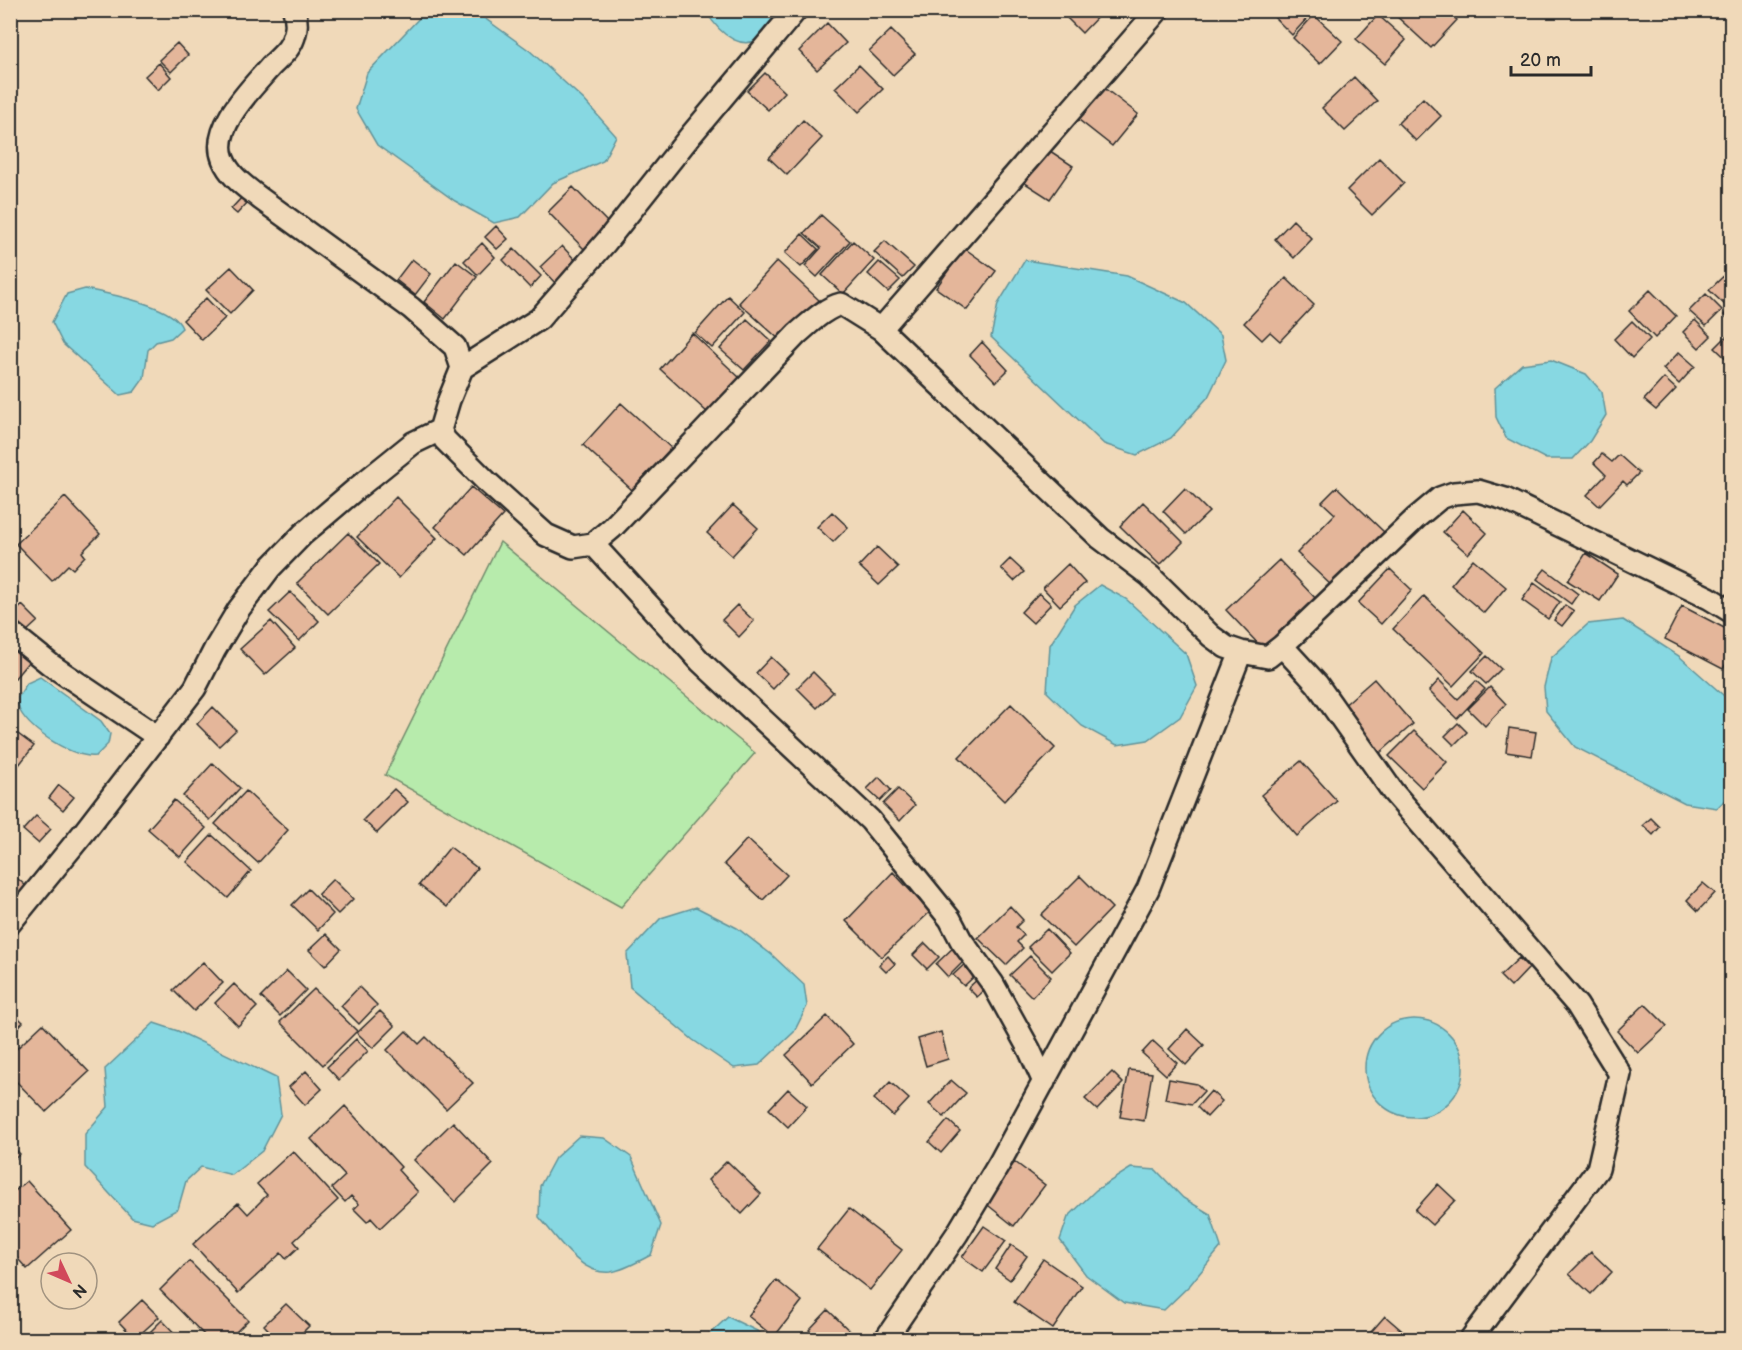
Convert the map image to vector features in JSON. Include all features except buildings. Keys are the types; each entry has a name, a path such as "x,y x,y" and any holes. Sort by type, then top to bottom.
{"street":[{"path":"294,10 295,33 287,51 273,64 231,114 220,139 223,159 237,180 253,193 411,308 455,347 462,368"},
{"path":"796,10 691,135 606,242 539,319 462,368 448,400 440,430 445,440 546,535 573,547 593,544 612,528 797,334 818,316 841,304 881,329 1100,538 1150,576 1211,636 1226,647 1269,657 1440,498 1454,493 1478,491 1505,499 1709,598 1731,612"},
{"path":"881,329 1158,10"},
{"path":"10,923 195,688 239,609 270,568 303,534 356,489 413,443 440,430"},
{"path":"593,544 700,661 870,820 950,919 961,940 993,984 1029,1048 1044,1082"},
{"path":"10,632 51,665 158,737"},
{"path":"1282,646 1317,684 1393,792 1577,1005 1620,1074 1598,1169 1470,1340"},
{"path":"885,1340 957,1234 1044,1082 1148,890 1241,652"}],"green space":[{"path":"500,542 755,753 621,907 385,775"}],"water":[{"path":"706,11 781,11 774,23 760,38 751,42 742,42 726,35 711,20"},
{"path":"425,12 480,15 530,51 584,100 616,136 603,161 553,183 520,217 494,223 455,201 377,145 356,109 367,73"},
{"path":"1025,260 1127,276 1186,303 1221,335 1226,360 1208,397 1171,438 1137,455 1104,444 991,337 998,304"},
{"path":"85,289 124,297 154,307 167,313 182,328 171,338 156,342 148,350 144,378 134,392 120,395 63,344 52,322 67,294"},
{"path":"1551,360 1586,374 1602,392 1606,415 1590,441 1573,459 1546,459 1506,438 1496,417 1495,388 1522,364"},
{"path":"1100,585 1126,599 1186,654 1197,686 1180,717 1148,740 1117,745 1082,726 1047,692 1050,645 1075,605"},
{"path":"1623,620 1679,656 1731,702 1731,794 1717,808 1685,803 1575,747 1546,711 1544,687 1551,658 1588,624"},
{"path":"40,677 101,721 110,734 108,744 96,756 76,753 54,742 34,727 20,711 18,697 27,683"},
{"path":"696,907 737,928 772,955 804,985 807,1006 794,1032 759,1065 734,1068 693,1040 630,987 627,954 661,918"},
{"path":"1414,1019 1433,1023 1449,1033 1459,1049 1463,1068 1459,1087 1449,1103 1433,1113 1414,1117 1395,1113 1379,1103 1369,1087 1365,1068 1369,1049 1379,1033 1395,1023"},
{"path":"154,1023 178,1031 276,1078 281,1114 262,1151 232,1175 201,1167 186,1181 178,1209 152,1223 132,1218 85,1167 85,1134 108,1107 105,1069"},
{"path":"579,1136 604,1138 631,1157 661,1225 651,1255 616,1271 600,1272 579,1262 539,1217 540,1186 555,1158"},
{"path":"1131,1168 1156,1170 1183,1198 1210,1214 1221,1247 1190,1285 1164,1310 1124,1303 1086,1275 1060,1240 1068,1217 1096,1190"},
{"path":"728,1317 757,1331 768,1339 704,1339"}]}
